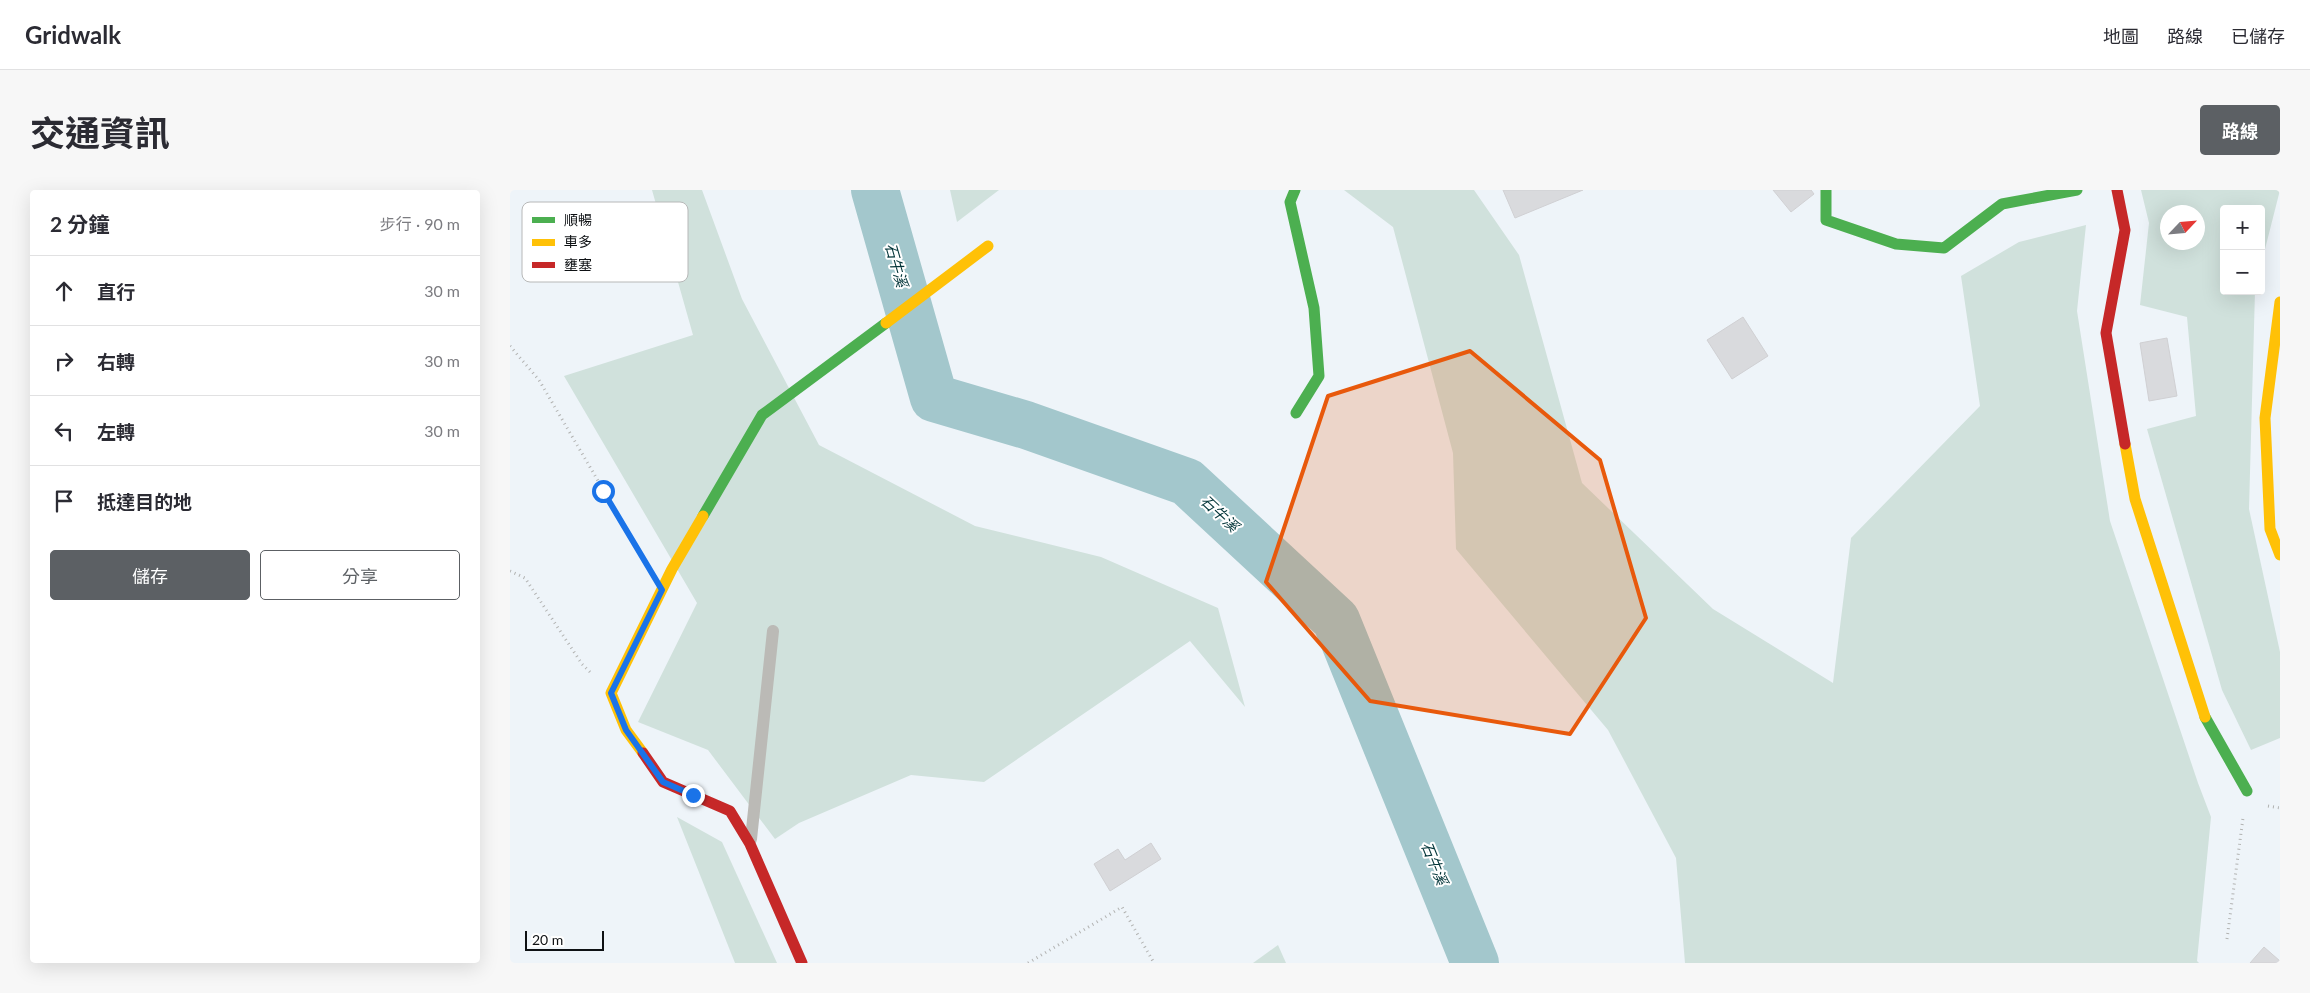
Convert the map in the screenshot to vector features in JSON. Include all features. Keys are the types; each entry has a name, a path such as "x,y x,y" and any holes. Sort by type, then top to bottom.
{"street":[{"path":"1295,190 1290,202 1314,308 1319,376 1296,413"},
{"path":"1826,190 1826,220 1896,244 1944,248 2002,204 2077,190"},
{"path":"2117,190 2125,230 2106,333 2135,499 2206,720 2247,791"},
{"path":"802,963 750,844 730,811 663,782 626,730 611,693 662,590 762,415 988,246"},
{"path":"2280,302 2266,418 2270,530 2280,555"}],"lane":[{"path":"750,844 773,631"}],"path":[{"path":"510,346 539,380 662,590"},
{"path":"510,571 525,578 582,664 611,693"},
{"path":"2227,939 2247,791 2266,805 2280,808"},
{"path":"1028,963 1122,908 1154,963"}],"highlighted area":[{"path":"1470,351 1600,460 1646,618 1570,734 1370,701 1266,582 1328,396"}],"shaded area":[{"path":"652,190 702,190 742,299 819,445 975,526 1101,557 1218,608 1245,707 1190,641 984,782 911,775 799,823 775,839 708,750 638,722 697,603 564,376 693,335 678,282 688,282 688,202 655,202"},
{"path":"950,190 999,190 957,222"},
{"path":"1344,190 1474,190 1519,255 1582,483 1713,609 1833,683 1851,538 1980,406 1961,276 2019,242 2086,225 2077,311 2110,521 2211,817 2197,961 2199,963 1685,963 1676,858 1608,730 1456,549 1453,453 1393,227"},
{"path":"2141,190 2280,190 2265,249 2265,205 2220,205 2220,295 2255,295 2249,509 2280,652 2280,738 2251,750 2222,690 2147,429 2196,416 2187,317 2140,305 2149,223"},
{"path":"677,817 722,842 777,963 735,963"},
{"path":"1278,945 1286,963 1253,963"}],"building":[{"path":"1503,190 1583,190 1515,218"},
{"path":"1773,190 1811,190 1814,194 1791,212"},
{"path":"1743,317 1768,356 1732,379 1707,340"},
{"path":"2167,338 2177,396 2149,401 2140,343"},
{"path":"1151,843 1161,859 1110,891 1094,864 1118,849 1125,860"},
{"path":"2264,947 2280,961 2280,963 2250,963"}],"waterway":[{"name":"石牛溪","path":"875,190 934,398 1026,425 1187,482 1336,620 1475,963"}],"traffic: fast":[{"path":"1295,190 1290,202 1314,308 1319,376 1296,413"},
{"path":"1826,190 1826,220 1896,244 1944,248 2002,204 2077,190"},
{"path":"703,516 762,415 886,323"},
{"path":"2205,717 2247,791"}],"traffic: slow":[{"path":"886,323 988,246"},
{"path":"2280,302 2265,418 2270,529 2280,555"},
{"path":"2125,444 2135,499 2205,717"},
{"path":"643,753 626,730 611,693 672,569 703,516"}],"traffic: jam":[{"path":"2117,190 2125,230 2106,333 2125,444"},
{"path":"643,753 663,782 730,811 750,844 802,963"}],"route":[{"path":"603,491 662,590 611,693 626,730 663,782 693,795"}]}
